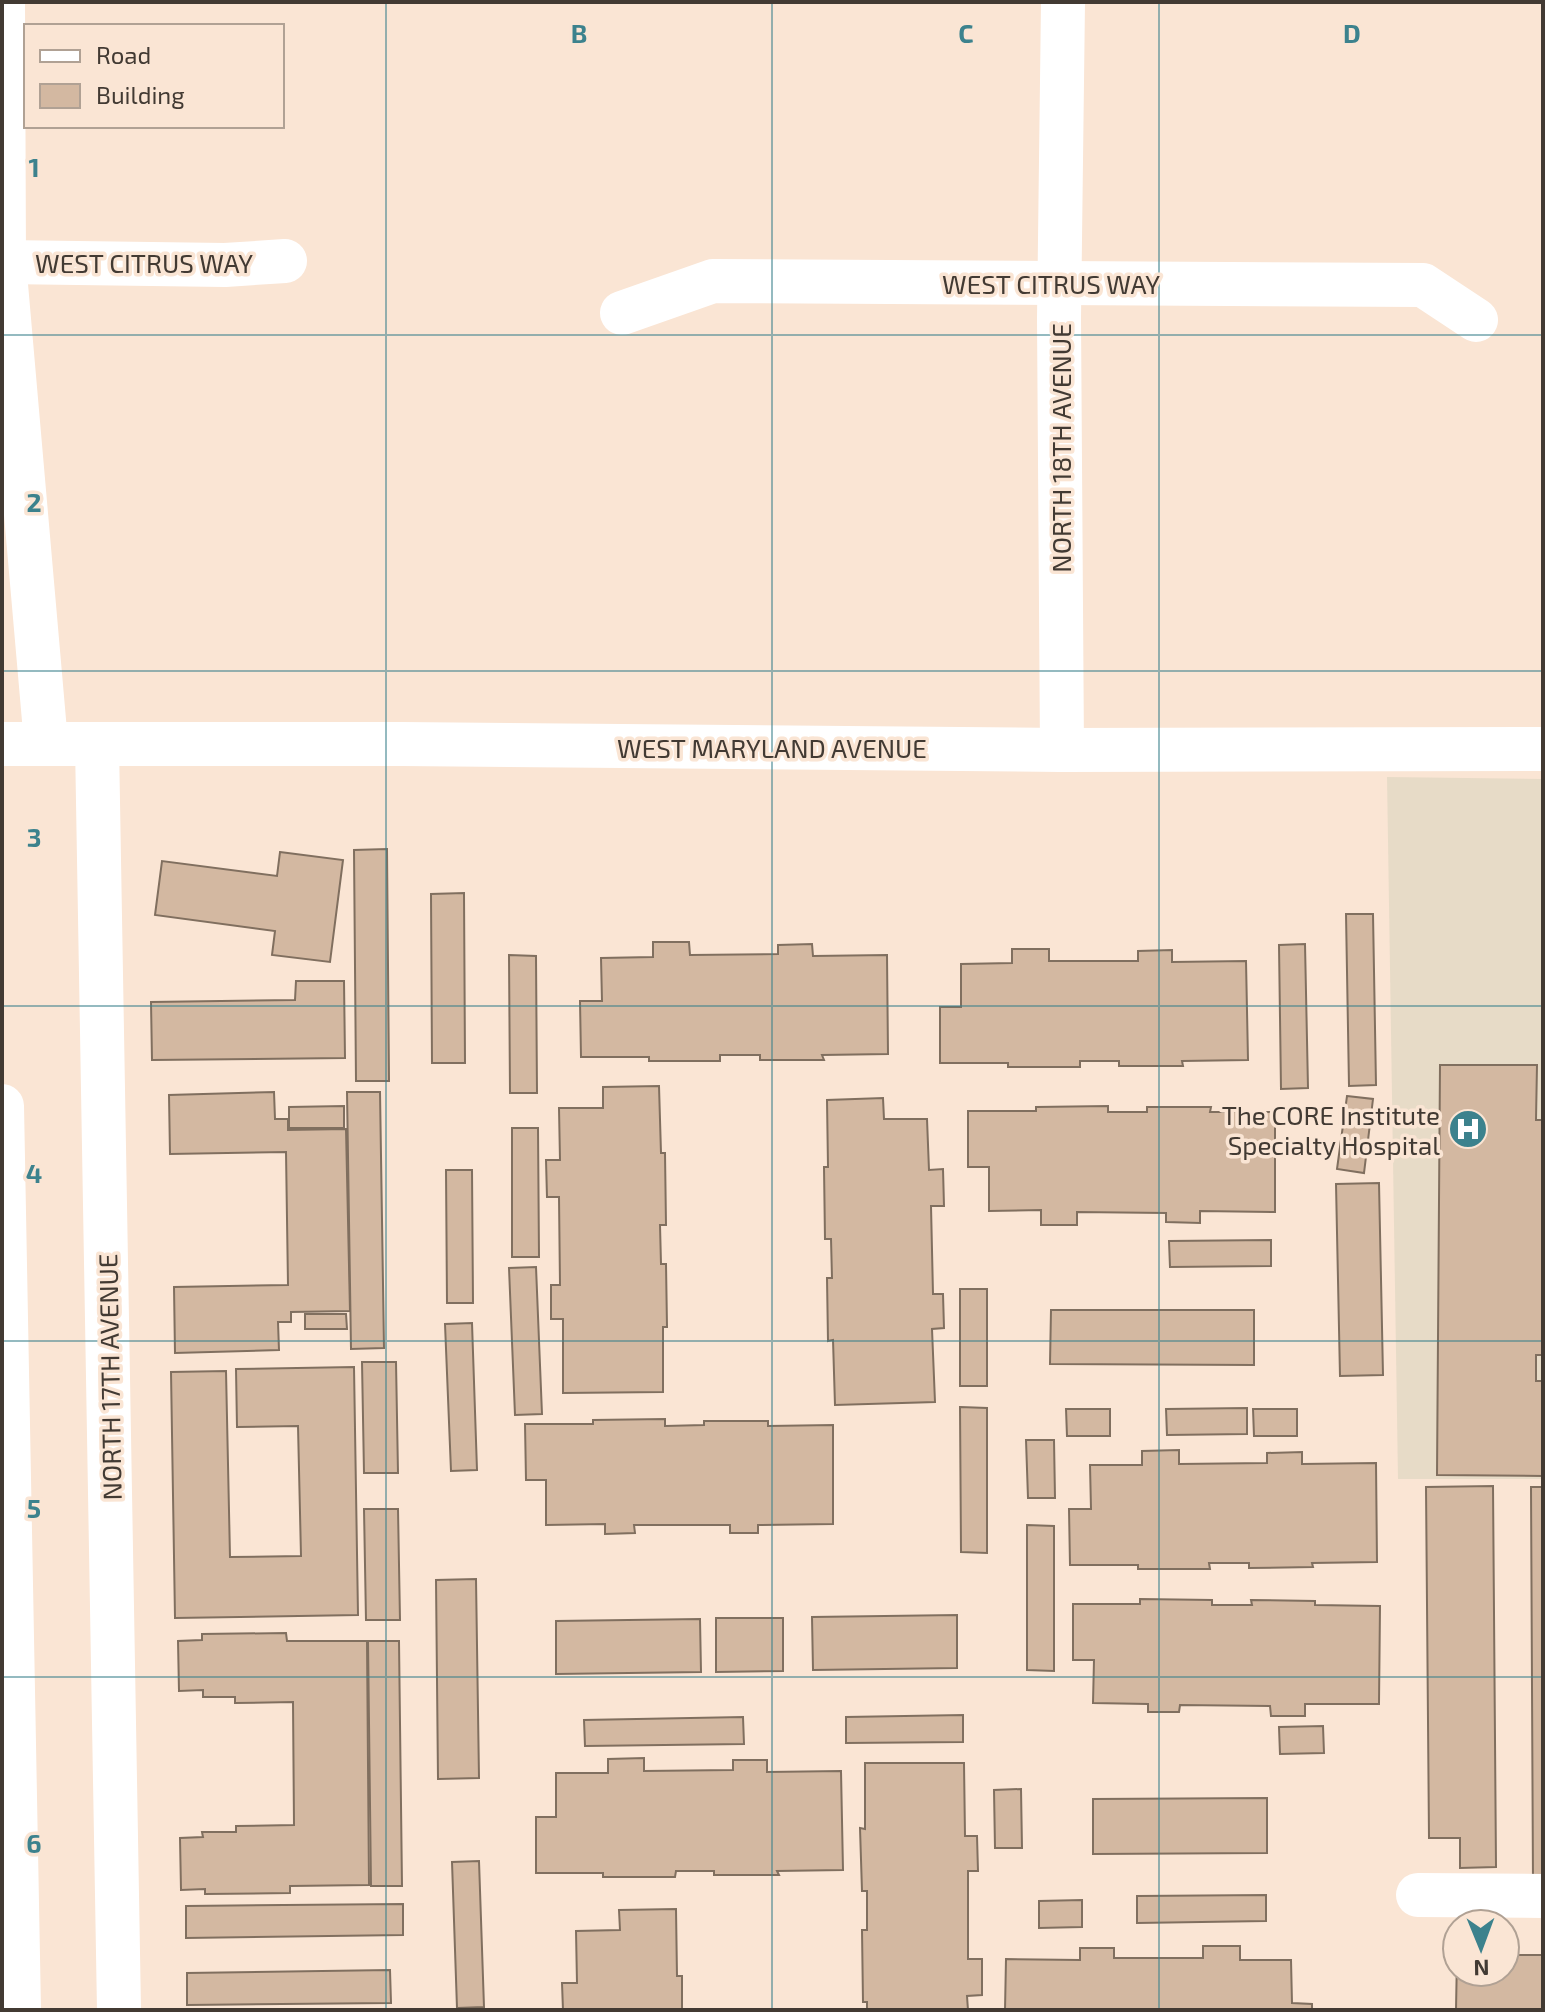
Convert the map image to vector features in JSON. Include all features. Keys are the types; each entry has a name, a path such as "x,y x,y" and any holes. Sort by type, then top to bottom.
{"street":[{"path":"3,2 4,262 46,743"},
{"name":"NORTH 18TH AVENUE","path":"1062,750 1059,284 1063,2"},
{"name":"WEST CITRUS WAY","path":"4,262 225,265 285,261"},
{"name":"WEST CITRUS WAY","path":"622,313 713,281 1423,285 1476,320"},
{"name":"WEST MARYLAND AVENUE","path":"2,744 1062,750 1543,749"},
{"name":"NORTH 17TH AVENUE","path":"97,744 119,2010"},
{"path":"2,1106 19,2010"},
{"path":"1418,1895 1543,1896"}],"shaded area":[{"name":"The CORE Institute Specialty Hospital","path":"1387,777 1543,779 1543,1479 1398,1479"}],"building":[{"path":"387,849 389,1081 356,1081 354,850"},
{"path":"280,852 343,860 330,962 272,955 275,931 155,915 162,861 277,876"},
{"path":"464,893 465,1063 432,1063 431,894"},
{"path":"1346,914 1373,914 1376,1085 1349,1086"},
{"path":"653,942 689,942 690,955 778,954 778,945 812,944 813,956 887,955 888,1054 822,1055 824,1060 760,1060 760,1055 720,1055 720,1061 581,1057 580,1001 602,1001 601,958 653,957"},
{"path":"1305,944 1308,1088 1281,1089 1279,945"},
{"path":"1012,949 1049,949 1049,961 1138,961 1138,951 1172,950 1172,962 1246,961 1248,1060 1182,1061 1183,1066 1119,1066 1119,1061 1080,1061 1080,1067 940,1063 940,1007 961,1007 961,964 1012,963"},
{"path":"509,955 536,956 537,1093 510,1093"},
{"path":"296,981 344,981 345,1058 152,1060 151,1002 295,1000"},
{"path":"1440,1065 1537,1065 1536,1120 1543,1120 1543,1355 1536,1355 1536,1381 1543,1381 1543,1476 1437,1475"},
{"path":"659,1086 661,1153 665,1153 666,1225 660,1225 661,1264 666,1264 667,1327 663,1327 663,1392 563,1393 563,1319 551,1319 551,1285 560,1285 559,1197 547,1197 546,1160 560,1160 559,1108 603,1108 603,1087"},
{"path":"274,1092 275,1119 288,1119 288,1130 346,1129 350,1311 291,1312 291,1322 278,1322 279,1350 175,1353 174,1287 288,1285 286,1152 170,1154 169,1095"},
{"path":"347,1092 380,1092 384,1348 351,1349"},
{"path":"1347,1096 1373,1099 1364,1173 1337,1169"},
{"path":"883,1098 884,1119 927,1119 929,1170 943,1169 944,1206 931,1206 933,1294 943,1294 944,1328 932,1329 935,1402 835,1405 833,1340 828,1341 827,1278 832,1278 831,1239 825,1239 827,1100"},
{"path":"344,1106 344,1128 289,1128 289,1107"},
{"path":"1108,1106 1108,1112 1147,1112 1147,1107 1211,1107 1210,1112 1275,1112 1275,1212 1200,1211 1200,1223 1166,1222 1166,1213 1077,1212 1077,1225 1041,1225 1041,1210 989,1211 989,1167 968,1167 968,1111 1036,1111 1036,1107"},
{"path":"512,1128 538,1128 539,1257 512,1257"},
{"path":"446,1170 472,1170 473,1303 447,1303"},
{"path":"1379,1183 1383,1375 1340,1376 1336,1184"},
{"path":"1271,1240 1271,1266 1170,1267 1169,1241"},
{"path":"536,1267 542,1414 515,1415 509,1268"},
{"path":"960,1289 987,1289 987,1386 960,1386"},
{"path":"1051,1310 1254,1310 1254,1365 1050,1364"},
{"path":"305,1314 346,1314 347,1329 305,1329"},
{"path":"472,1323 477,1470 451,1471 445,1324"},
{"path":"362,1362 396,1362 398,1473 364,1473"},
{"path":"354,1367 358,1615 175,1618 171,1372 226,1371 230,1557 301,1556 298,1426 237,1427 236,1369"},
{"path":"960,1407 987,1408 987,1553 961,1552"},
{"path":"1247,1408 1247,1434 1167,1435 1166,1409"},
{"path":"1066,1409 1110,1409 1110,1436 1067,1436"},
{"path":"1253,1409 1297,1409 1297,1436 1254,1436"},
{"path":"665,1419 665,1426 704,1425 704,1421 768,1421 768,1426 833,1425 833,1524 758,1525 758,1533 730,1533 730,1525 634,1525 635,1533 605,1534 605,1524 546,1525 546,1480 526,1480 525,1424 593,1424 593,1420"},
{"path":"1026,1440 1054,1440 1055,1498 1028,1498"},
{"path":"1179,1450 1179,1464 1267,1463 1267,1453 1302,1452 1302,1464 1376,1463 1377,1562 1249,1568 1249,1563 1209,1563 1210,1569 1070,1565 1069,1509 1091,1509 1090,1465 1142,1465 1142,1451"},
{"path":"1493,1486 1496,1867 1460,1868 1460,1838 1429,1838 1426,1487"},
{"path":"1531,1487 1543,1487 1543,1884 1533,1884"},
{"path":"364,1509 398,1509 400,1620 366,1620"},
{"path":"1027,1525 1054,1526 1054,1671 1027,1670"},
{"path":"476,1579 479,1778 438,1779 436,1580"},
{"path":"1140,1599 1212,1600 1212,1605 1252,1605 1251,1600 1380,1606 1379,1704 1305,1704 1305,1716 1271,1716 1270,1706 1180,1705 1179,1712 1148,1712 1148,1704 1093,1703 1094,1660 1073,1660 1073,1604 1140,1604"},
{"path":"957,1615 957,1668 813,1670 812,1617"},
{"path":"716,1618 783,1618 783,1671 716,1672"},
{"path":"700,1619 701,1672 556,1674 556,1621"},
{"path":"286,1633 287,1641 367,1641 369,1885 290,1886 290,1893 205,1894 205,1889 181,1890 180,1838 203,1837 202,1832 236,1832 236,1826 294,1825 293,1702 235,1703 235,1697 203,1697 203,1690 179,1691 178,1641 202,1640 202,1634"},
{"path":"368,1641 399,1641 402,1886 371,1886"},
{"path":"963,1715 963,1742 846,1743 846,1717"},
{"path":"743,1717 744,1744 585,1746 584,1720"},
{"path":"1323,1726 1324,1753 1280,1754 1279,1727"},
{"path":"644,1758 644,1771 733,1770 733,1760 767,1760 767,1772 841,1771 843,1870 777,1871 779,1875 714,1875 714,1871 676,1871 675,1877 536,1873 536,1817 556,1817 556,1773 608,1773 608,1759"},
{"path":"865,1763 964,1763 965,1836 977,1836 978,1871 968,1871 968,1959 982,1959 982,1995 967,1996 968,2010 867,2010 867,2002 863,2002 862,1930 867,1930 867,1891 862,1891 860,1828 865,1829"},
{"path":"1021,1789 1022,1848 995,1848 994,1790"},
{"path":"1267,1798 1267,1853 1093,1854 1093,1799"},
{"path":"479,1861 484,2007 457,2008 452,1862"},
{"path":"1266,1895 1266,1921 1137,1923 1137,1896"},
{"path":"1082,1900 1082,1927 1039,1928 1039,1901"},
{"path":"403,1904 403,1935 186,1938 186,1906"},
{"path":"676,1909 677,1976 682,1976 682,2010 563,2010 562,1983 577,1983 576,1931 620,1930 619,1910"},
{"path":"1203,1946 1240,1946 1240,1960 1291,1960 1292,2003 1312,2004 1312,2010 1005,2010 1006,1959 1080,1960 1080,1948 1114,1948 1114,1958 1203,1958"},
{"path":"1521,1955 1543,1955 1543,2010 1456,2010 1456,1988 1521,1988"},
{"path":"390,1970 391,2003 187,2005 187,1973"}],"place":[{"name":"The CORE Institute Specialty Hospital","path":"1468,1129"}]}
